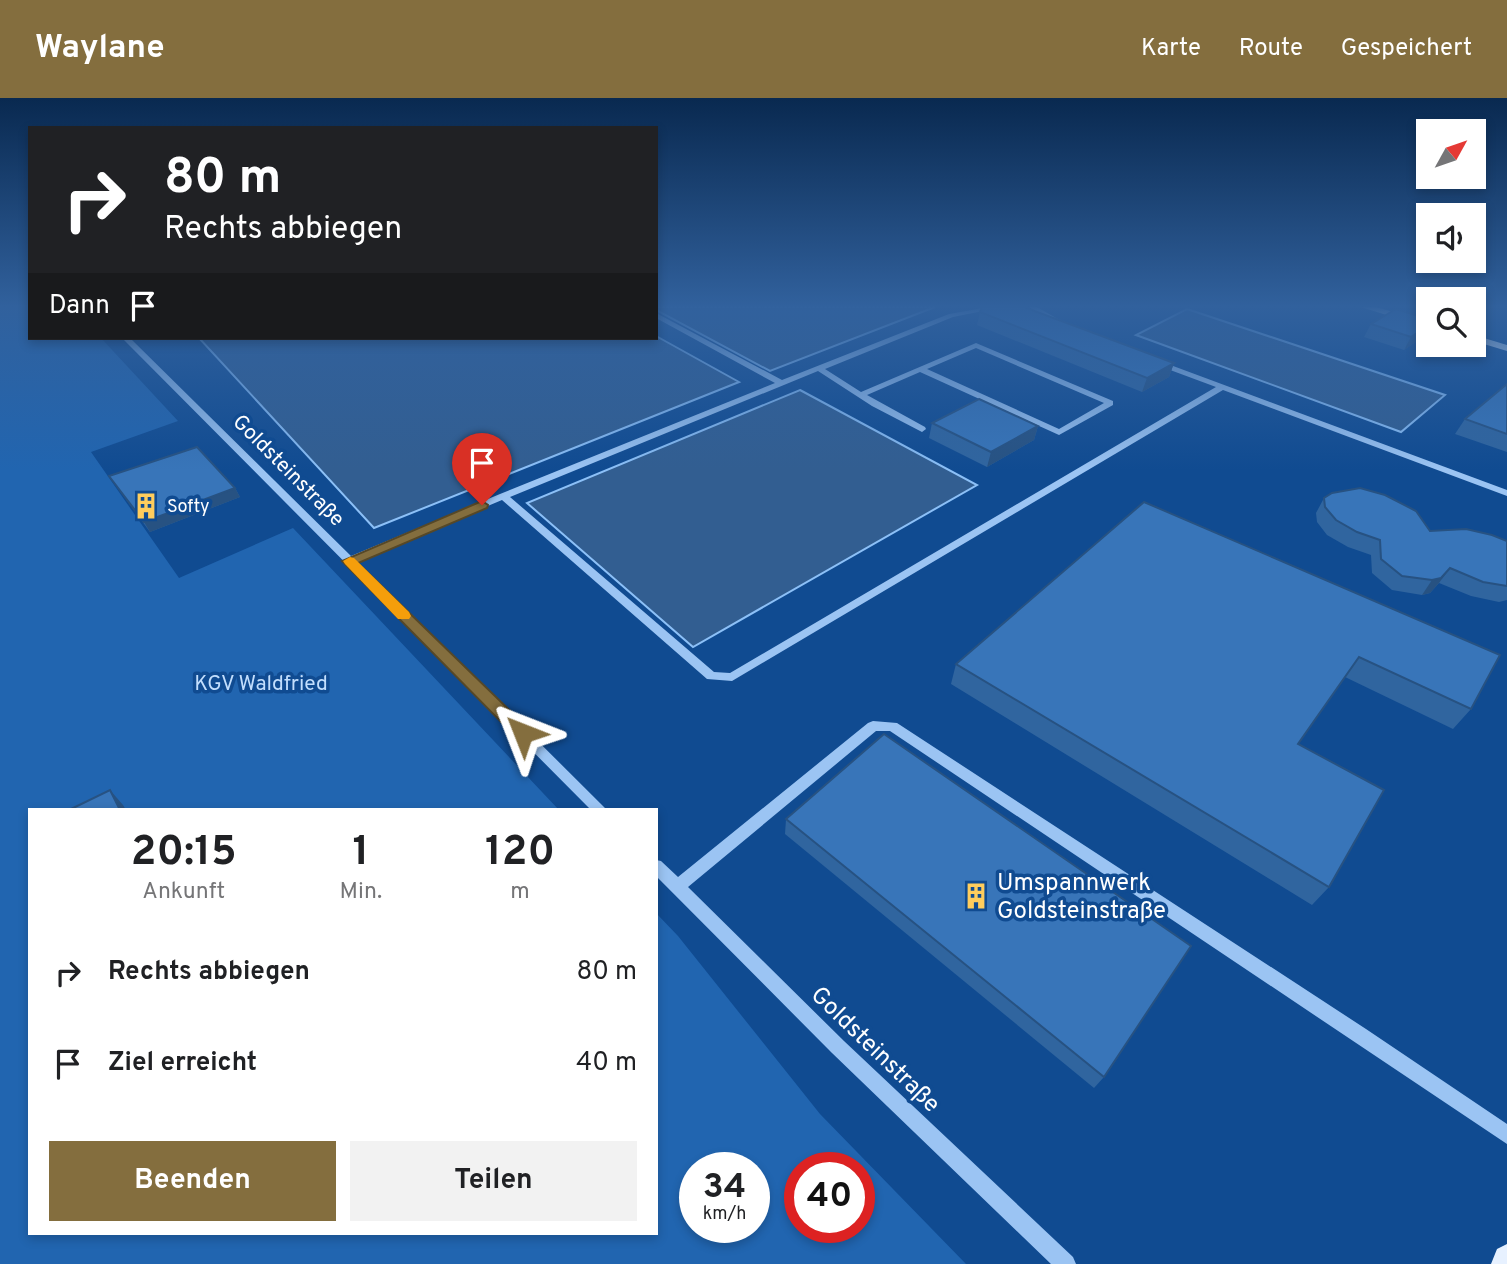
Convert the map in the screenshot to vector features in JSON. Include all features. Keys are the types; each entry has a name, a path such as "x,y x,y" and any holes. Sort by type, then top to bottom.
{"main road":[{"path":"1506,1264 1507,1259"}],"street":[{"name":"Goldsteinstraße","path":"149,361 598,808"},
{"path":"741,361 781,383"},
{"path":"349,561 835,361"},
{"path":"860,395 938,361"},
{"path":"920,369 1059,432 1110,403 1014,361"},
{"path":"1156,361 1507,493"},
{"path":"818,368 922,429"},
{"path":"503,496 711,677 732,677 1222,387"},
{"path":"677,887 873,726 892,726 1507,1135"},
{"name":"Goldsteinstraße","path":"658,868 838,1047 1066,1264"}],"green space":[{"name":"KGV Waldfried","path":"0,361 123,361 178,421 91,452 179,578 293,528 557,808 28,808 28,1235 658,1235 658,915 678,936 820,1114 857,1152 784,1152 784,1243 875,1243 875,1171 966,1264 0,1264"}],"shaded area":[{"path":"221,361 702,361 739,382 374,528"},
{"path":"752,361 795,361 770,371"},
{"path":"1208,361 1344,361 1445,395 1401,432"},
{"path":"800,390 977,485 693,647 527,503"}],"building":[{"path":"1105,361 1174,363 1147,378"},
{"path":"1507,384 1507,434 1465,419"},
{"path":"979,399 1038,426 991,452 932,423"},
{"path":"197,447 235,488 144,522 109,476"},
{"path":"1360,488 1385,495 1416,511 1430,531 1466,529 1507,541 1507,586 1483,582 1450,568 1441,578 1432,580 1402,576 1381,559 1380,540 1357,532 1336,520 1325,507 1324,498 1332,493"},
{"path":"1144,502 1500,655 1471,709 1359,657 1298,744 1384,790 1329,887 956,664"},
{"name":"Umspannwerk Goldsteinstraße","path":"884,734 1191,946 1104,1077 786,819"},
{"path":"110,790 119,808 73,808"}],"slow traffic":[{"path":"350,561 404,616"}],"place":[{"name":"Softy","path":"146,506"},
{"name":"Umspannwerk Goldsteinstraße","path":"976,896"}],"route":[{"path":"482,505 349,561 523,733"}]}
